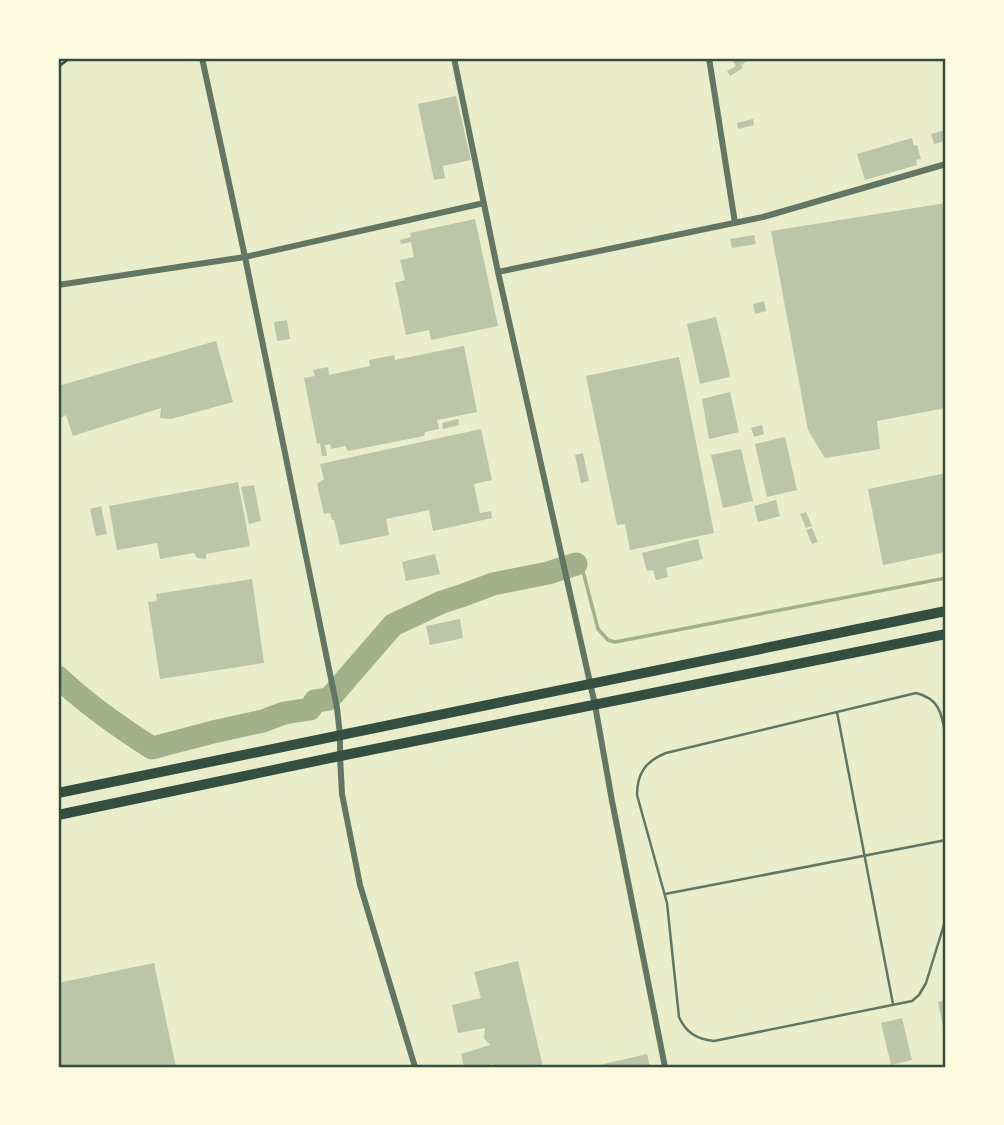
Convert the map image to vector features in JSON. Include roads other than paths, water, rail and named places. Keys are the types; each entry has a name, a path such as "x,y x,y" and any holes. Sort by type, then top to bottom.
{"main road":[{"path":"58,793 946,611"},
{"path":"58,816 340,756 946,634"}],"street":[{"path":"202,58 337,708 342,793 360,885 415,1067"},
{"path":"454,58 498,272 595,705 665,1067"},
{"path":"709,58 735,223"},
{"path":"498,272 762,217 946,164"},
{"path":"58,285 245,257 484,203"}],"lane":[{"path":"946,738 941,712 934,702 916,693 666,753 645,766 638,780 638,802 665,894 679,1017 688,1031 700,1039 718,1040 912,1000 923,990 946,918"},
{"path":"836,712 893,1005"},
{"path":"665,894 946,839"}],"waterway":[{"path":"576,564 584,575 598,629 608,640 615,642 946,578"},
{"path":"58,677 103,715 152,748 263,721 284,713 310,709 315,701 329,699 393,625 442,602 493,584 548,573 576,564"}]}
